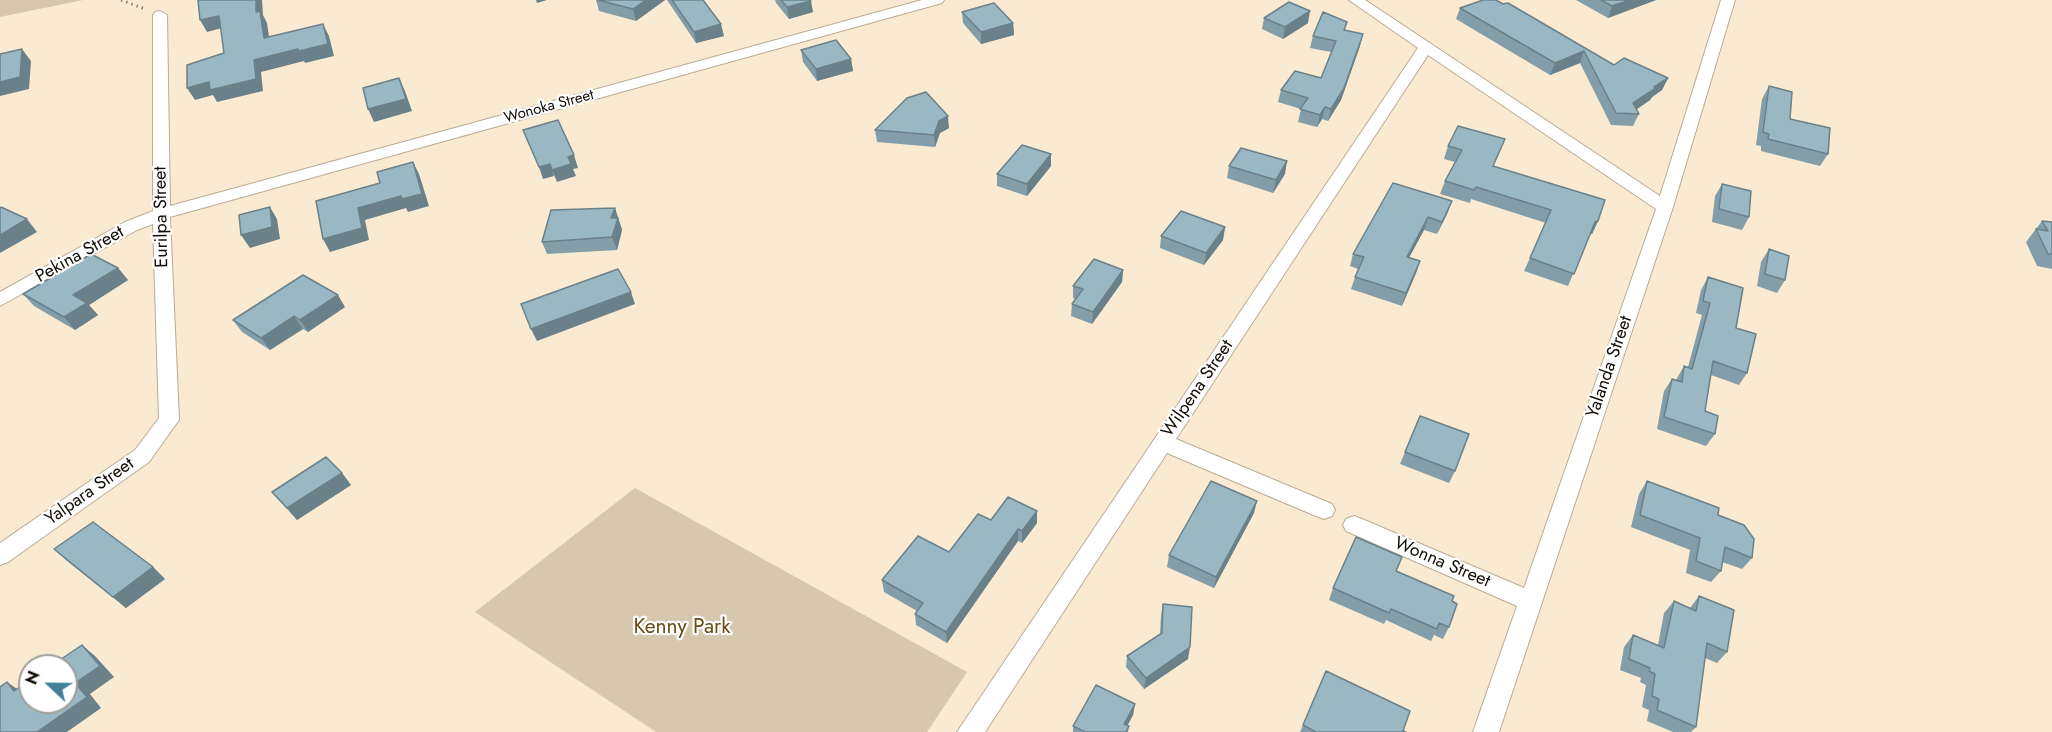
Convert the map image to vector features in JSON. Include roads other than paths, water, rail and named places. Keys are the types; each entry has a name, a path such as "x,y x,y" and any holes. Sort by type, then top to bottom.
{"street":[{"name":"Wonoka Street","path":"162,214 937,0"},
{"path":"1356,0 1665,207"},
{"name":"Yalanda Street","path":"1486,732 1665,207 1728,0"},
{"name":"Eurilpa Street","path":"160,15 162,214 169,420"},
{"name":"Wilpena Street","path":"970,732 1426,47"},
{"name":"Pekina Street","path":"0,300 132,226 162,214"},
{"name":"Yalpara Street","path":"0,555 142,456 169,420"},
{"path":"1162,442 1324,510"},
{"name":"Wonna Street","path":"1354,525 1530,601"}],"park label":[{"name":"Kenny Park","path":"682,628"}]}
